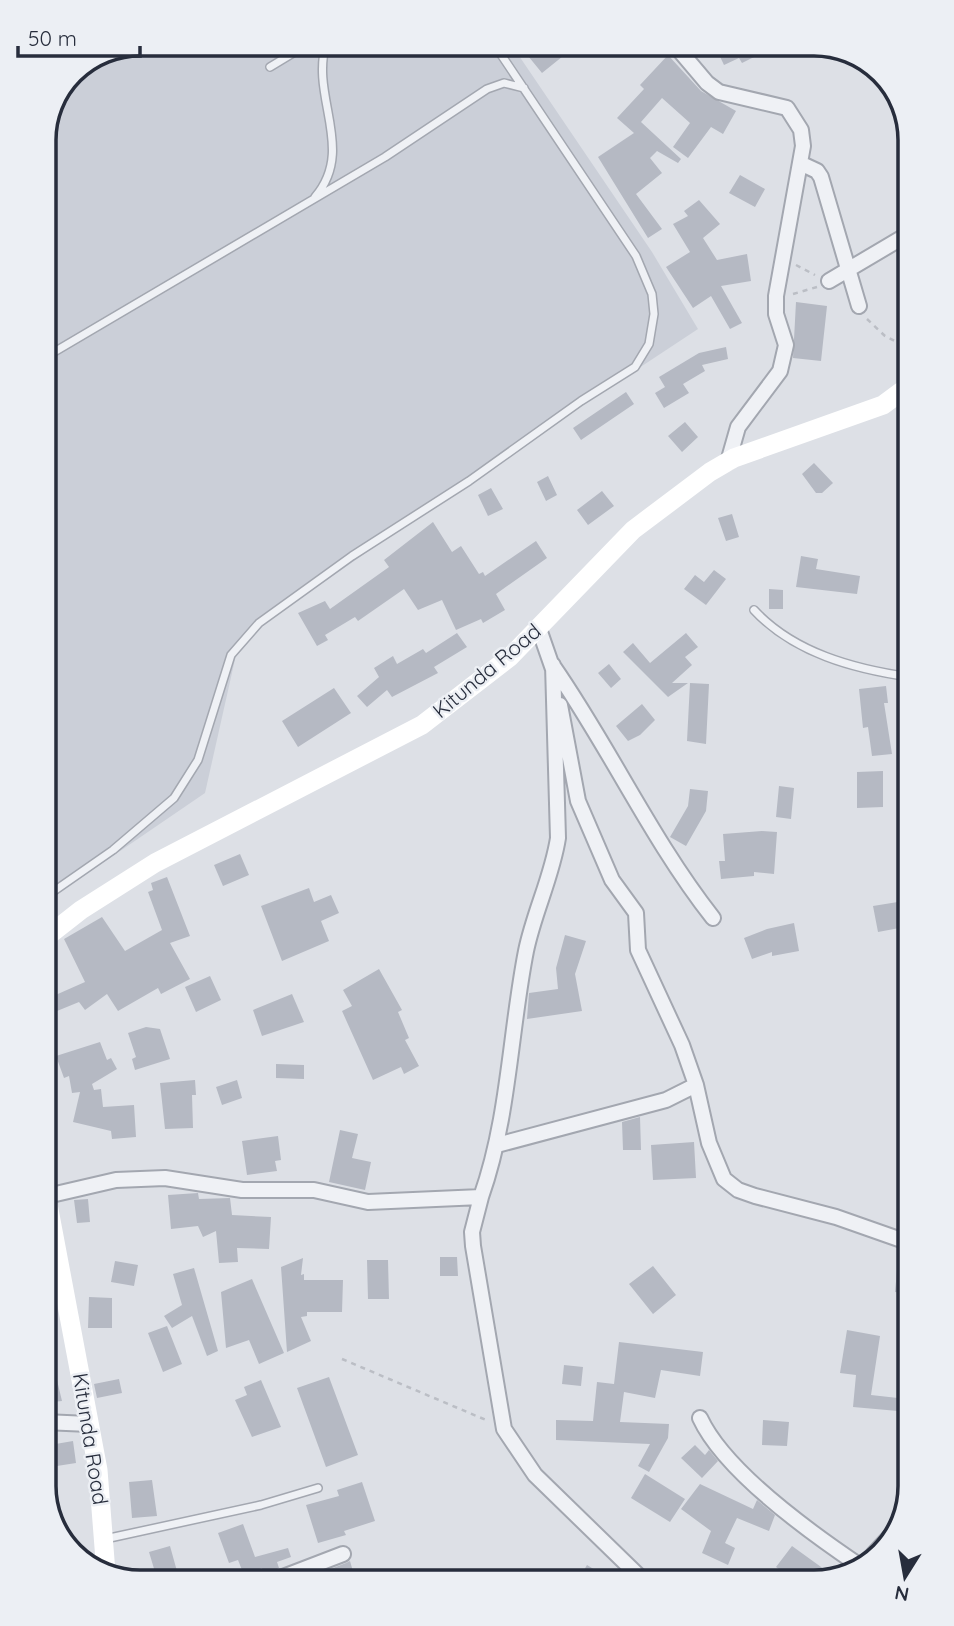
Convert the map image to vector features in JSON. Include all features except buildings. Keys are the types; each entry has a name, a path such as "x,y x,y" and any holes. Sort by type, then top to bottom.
{"street":[{"path":"684,56 707,83 719,92 787,108 802,130 802,164 776,296 776,314 786,345 780,371 738,427 727,462"},
{"path":"802,164 817,171 821,177 859,306"},
{"path":"829,281 898,240"},
{"name":"Kitunda Road","path":"56,929 81,909 155,863 422,725 477,684 539,629 633,530 727,462 883,405 898,394"},
{"path":"539,629 553,665 579,801 612,880 636,913 638,950 682,1045 696,1085 716,1164 724,1179 738,1190 836,1217 898,1239"},
{"path":"553,665 582,708 671,861 713,918"},
{"path":"553,665 558,838 554,862 527,948 497,1145 472,1232 473,1247 505,1429 535,1475 633,1570"},
{"path":"497,1145 666,1100 696,1085"},
{"path":"56,1188 116,1180 165,1178 242,1190 314,1190 368,1202 481,1197"},
{"name":"Kitunda Road","path":"56,1248 98,1470 105,1562"},
{"path":"700,1418 707,1433 741,1472 850,1562"},
{"path":"56,1423 89,1424"},
{"path":"302,1570 344,1554"}],"lane":[{"path":"270,67 289,56"},
{"path":"311,202 323,186 334,155 334,134 321,79 324,56"},
{"path":"56,890 114,850 174,798 198,760 231,655 259,623 352,556 469,481 581,401 635,367 649,344 654,314 652,294 636,256 503,56"},
{"path":"56,351 311,202 385,157 487,89 504,83 525,88"},
{"path":"754,610 782,636 814,652 871,670 898,675"},
{"path":"104,1539 261,1505 318,1488"}],"path":[{"path":"776,296 799,293 829,281"},
{"path":"342,1359 505,1429"}],"shaded area":[{"path":"140,56 519,56 652,252 698,329 480,473 247,636 236,655 205,793 56,895 56,135 62,108 70,93 93,70 108,62"}]}
